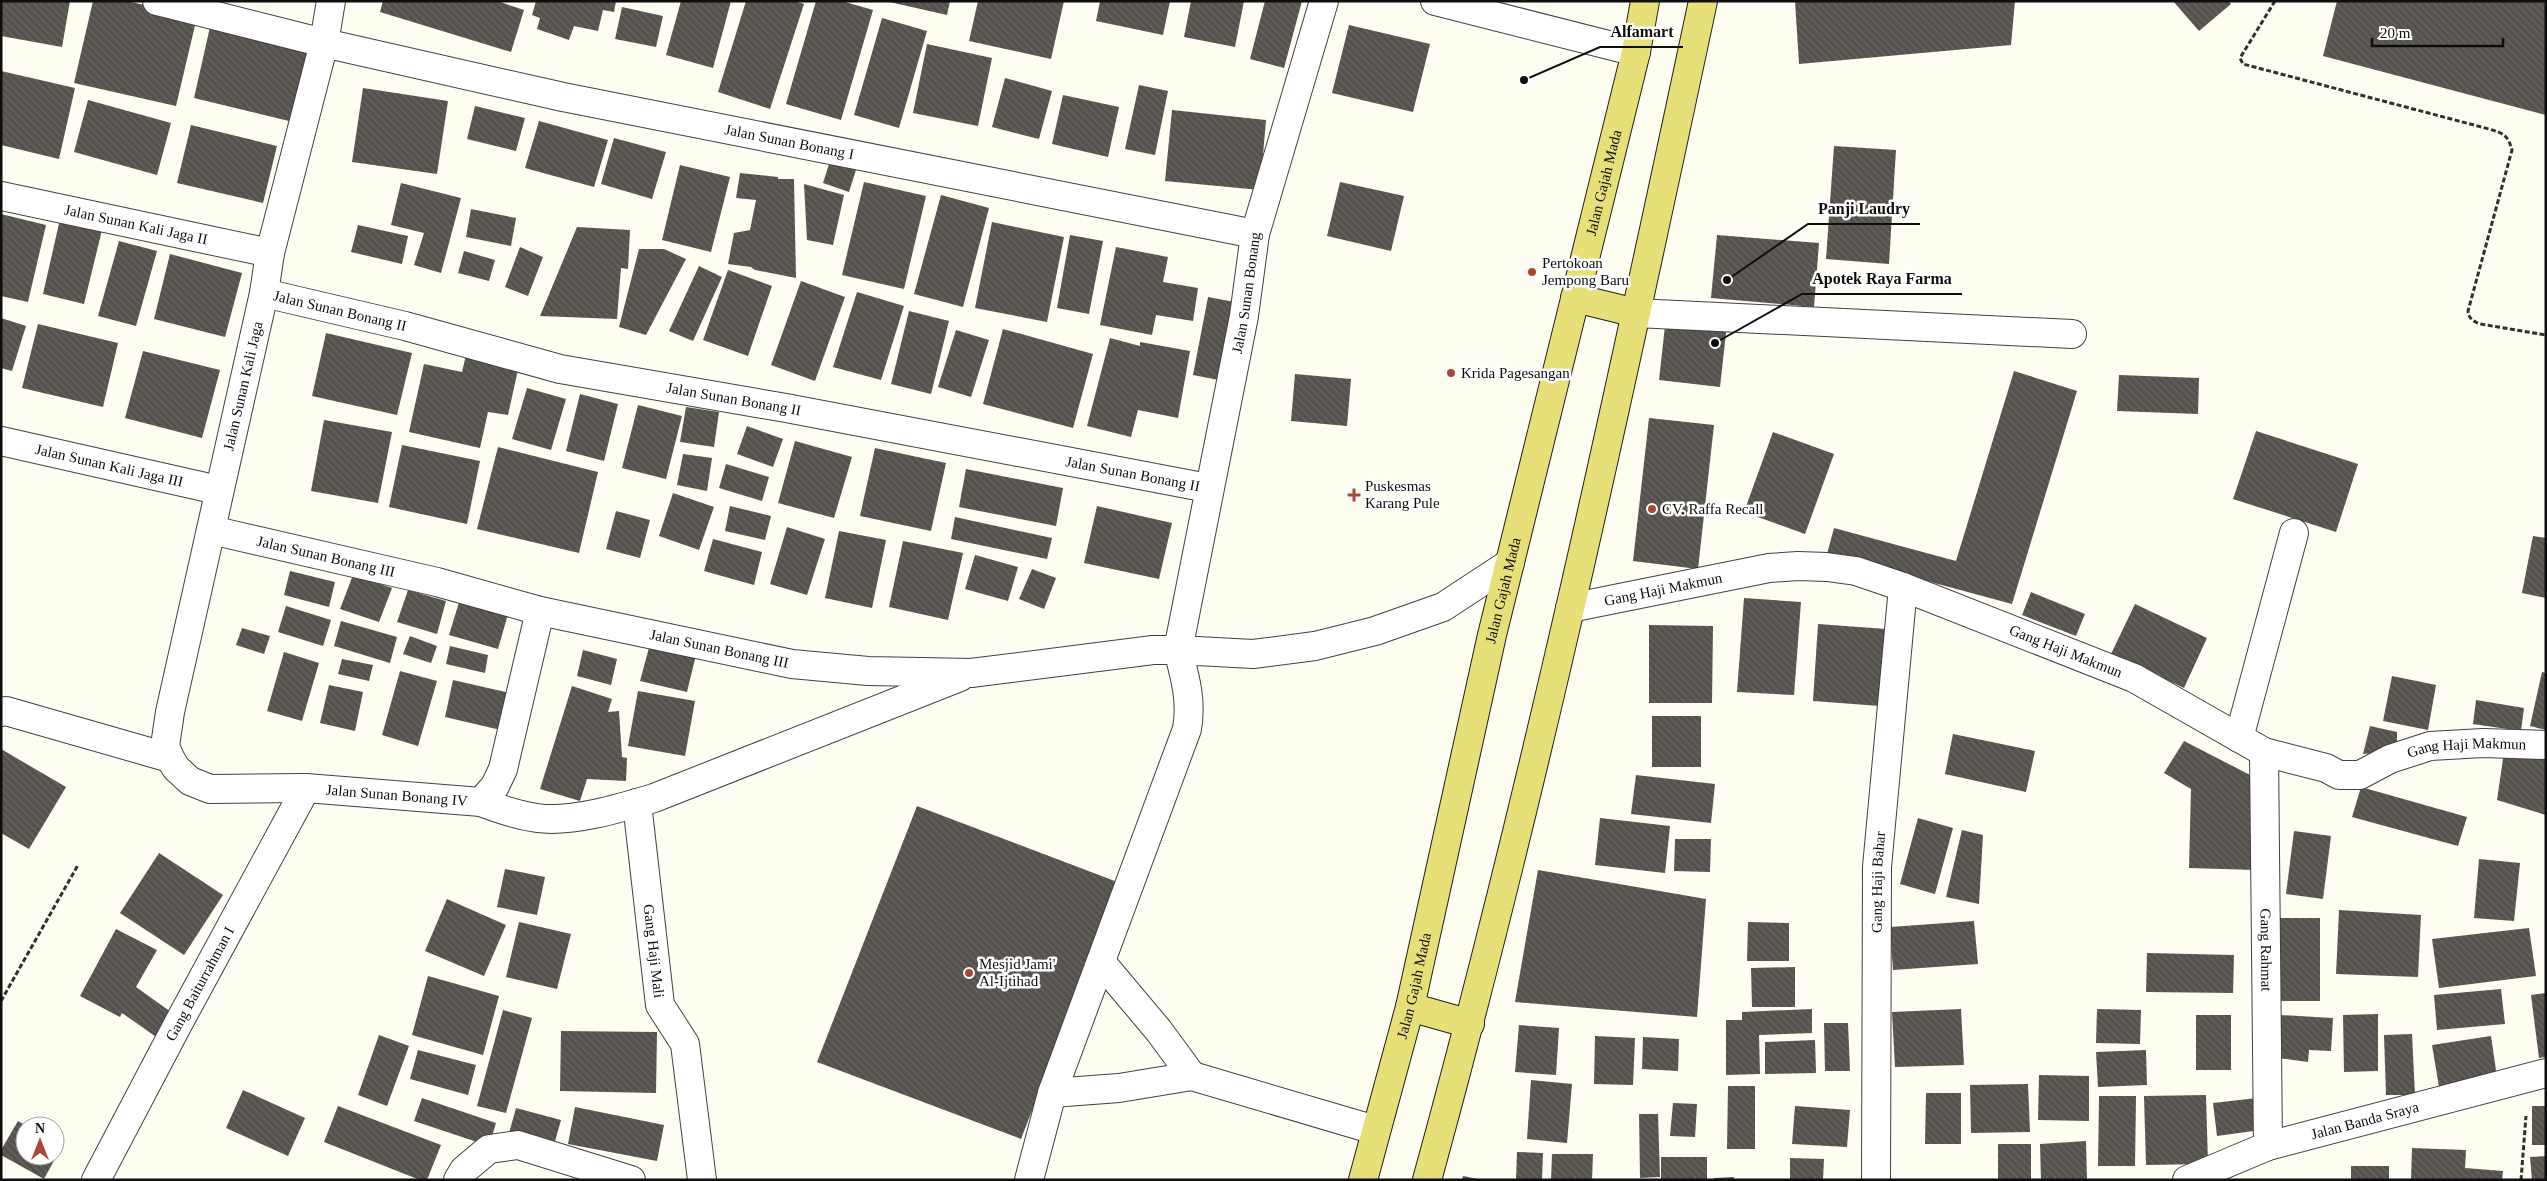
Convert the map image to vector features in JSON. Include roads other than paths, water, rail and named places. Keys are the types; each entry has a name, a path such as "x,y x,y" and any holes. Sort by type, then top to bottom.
{"main road":[{"name":"Jalan Gajah Mada","path":"1363,1180 1375,1130 1410,1007 1492,635 1636,52 1645,1"},
{"path":"1427,1180 1470,1024 1570,608 1703,1"},
{"path":"1576,298 1636,313"},
{"path":"1410,1007 1470,1024"}],"street":[{"name":"Jalan Sunan Bonang I","path":"156,1 324,43 563,97 1255,234"},
{"name":"Jalan Sunan Kali Jaga","path":"170,758 165,746 170,712 211,530 218,490 264,293 270,253 324,43 331,1"},
{"name":"Jalan Sunan Bonang","path":"1178,650 1191,592 1208,488 1244,316 1255,234 1324,1"},
{"path":"1435,1 1636,52"},
{"name":"Jalan Sunan Kali Jaga II","path":"1,196 270,253"},
{"name":"Jalan Sunan Bonang II","path":"264,293 405,326 560,369 786,408 1208,488"},
{"path":"1636,313 2072,334"},
{"name":"Jalan Sunan Kali Jaga III","path":"1,441 218,490"},
{"name":"Jalan Sunan Bonang III","path":"211,530 428,580 540,611 792,664 868,671 970,673 1153,650 1253,654 1315,646 1375,631 1443,607 1510,563"},
{"path":"2239,738 2294,533"},
{"name":"Gang Haji Makmun","path":"1570,608 1769,568 1798,566 1856,571 1903,587 2134,678 2264,752 2326,768 2338,775 2352,776 2366,773 2410,752 2430,746 2483,743 2546,745"},
{"name":"Gang Haji Bahar","path":"1876,1180 1877,867 1903,587"},
{"name":"Jalan Sunan Bonang IV","path":"170,758 176,768 190,781 210,789 306,788 481,802 495,786 503,769 540,611"},
{"path":"1029,1180 1052,1092 1187,729 1190,709 1187,682 1178,650"},
{"path":"481,802 511,813 539,818 578,816 637,803 970,673"},
{"path":"1,712 6,711 170,758"},
{"name":"Gang Rahmat","path":"2264,752 2268,1146"},
{"name":"Gang Baiturrahman I","path":"96,1180 306,788"},
{"name":"Gang Haji Mali","path":"637,803 660,1005 686,1044 702,1180"},
{"path":"1101,962 1159,1031 1192,1076"},
{"path":"1052,1092 1119,1088 1192,1076 1375,1130"},
{"name":"Jalan Banda Sraya","path":"2187,1180 2268,1146 2537,1076"},
{"path":"458,1180 464,1170 489,1149 518,1145 631,1180"}],"place":[{"name":"Alfamart","path":"1524,80"},
{"name":"Pertokoan Jempong Baru","path":"1532,272"},
{"name":"Panji Laudry","path":"1727,280"},
{"name":"Apotek Raya Farma","path":"1715,343"},
{"name":"Krida Pagesangan","path":"1451,373"},
{"name":"Puskesmas Karang Pule","path":"1354,495"},
{"name":"CV. Raffa Recall","path":"1652,509"},
{"name":"Mesjid Jami' Al-Ijtihad","path":"969,973"}]}
